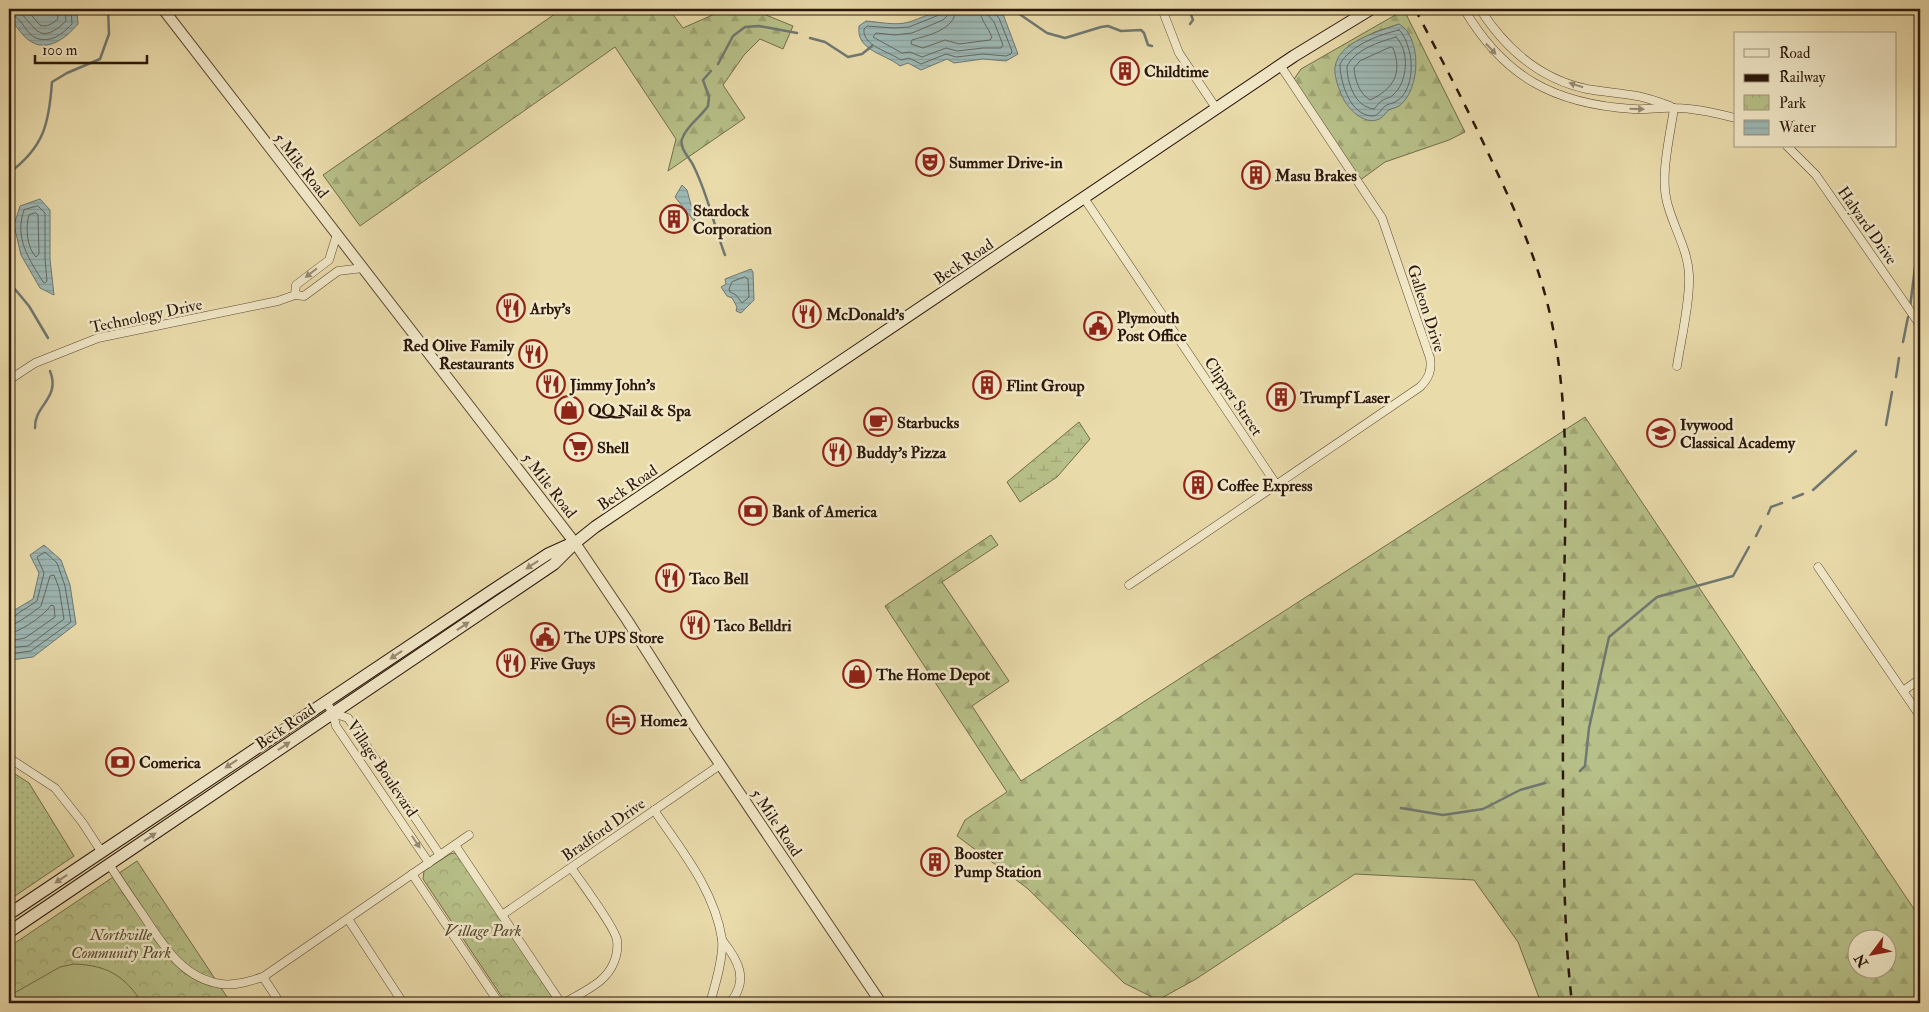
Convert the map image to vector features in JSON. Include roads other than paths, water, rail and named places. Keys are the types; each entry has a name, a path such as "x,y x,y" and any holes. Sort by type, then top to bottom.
{"main road":[{"name":"Beck Road","path":"9,914 548,554 574,543 1280,65 1372,9"},
{"name":"Beck Road","path":"9,932 554,564 574,543"}],"street":[{"name":"5 Mile Road","path":"163,9 574,543 628,620 720,765 881,1003"},
{"path":"1162,9 1179,53 1216,108"},
{"path":"1464,9 1488,46 1521,75 1550,92 1601,106 1634,110 1674,108 1700,110 1734,118"},
{"path":"1472,24 1482,12 1497,34 1512,50 1552,77 1586,88 1639,96 1674,108"},
{"name":"Galleon Drive","path":"1129,586 1420,387 1428,378 1431,366 1382,218 1280,65"},
{"path":"1674,108 1665,176 1665,193 1668,207 1685,252 1689,277 1677,366"},
{"name":"Halyard Drive","path":"1790,148 1820,180 1920,325"},
{"name":"Clipper Street","path":"1084,198 1276,484"},
{"path":"295,295 296,286 328,260 337,234"},
{"name":"Technology Drive","path":"9,380 35,362 98,338 278,301 295,295 304,296 338,271 363,268"},
{"path":"1818,567 1920,716"},
{"path":"1903,691 1920,680"},
{"path":"326,702 333,713"},
{"name":"Village Boulevard","path":"333,713 348,718 440,855"},
{"name":"Village Boulevard","path":"333,713 336,726 429,863"},
{"path":"9,758 56,788 101,851"},
{"name":"Bradford Drive","path":"502,915 572,869 720,765"},
{"path":"654,810 699,876 712,904 722,940 717,977 710,1003"},
{"path":"109,864 168,953 182,966 195,976 222,984 239,984 263,977 469,836"},
{"path":"455,845 563,1003 600,982 610,971 616,959 617,939 572,869"},
{"path":"412,874 499,1003"},
{"path":"348,919 403,1003"},
{"path":"722,940 735,956 741,978 735,997 730,1003"},
{"path":"263,977 280,1003"}],"water":[{"path":"9,9 74,9 77,11 78,24 57,42 44,45 37,44 27,39 19,30 9,17"},
{"path":"947,9 995,9 1003,14 1018,54 1006,61 983,59 954,63 947,59 921,70 908,63 900,66 872,50 866,46 859,34 859,26 866,21 893,24 904,23"},
{"path":"1399,24 1407,31 1415,51 1416,64 1412,88 1399,106 1389,110 1381,118 1370,121 1350,109 1344,100 1335,76 1336,63 1340,55 1354,43"},
{"path":"682,185 687,190 694,221 675,197"},
{"path":"40,199 50,210 50,259 54,295 40,288 21,255 14,225 20,206"},
{"path":"751,269 753,272 754,300 741,313 736,311 737,307 732,298 727,296 721,287 726,284 725,279"},
{"path":"44,545 61,560 70,585 76,624 33,657 11,660 9,656 9,618 13,611 33,599 39,573 30,555"}],"waterway":[{"path":"9,173 30,154 43,134 49,110 52,82 67,73 100,59 109,34 108,9"},
{"path":"1012,9 1047,33 1065,38 1108,26 1121,31 1141,30 1148,45 1152,46"},
{"path":"1189,9 1193,20 1190,24"},
{"path":"718,64 733,36 745,27 759,26 797,33"},
{"path":"810,38 825,42 848,57 862,54 872,46"},
{"path":"711,71 703,80 709,97 708,106 684,134 682,146 703,188 725,255"},
{"path":"1918,238 1920,222"},
{"path":"1910,307 1917,252"},
{"path":"9,282 29,306 48,338"},
{"path":"1903,342 1908,317"},
{"path":"1896,377 1899,358"},
{"path":"35,428 38,413 50,395 52,388 50,371"},
{"path":"1886,425 1892,392"},
{"path":"1813,490 1856,451"},
{"path":"1793,498 1803,494"},
{"path":"1768,514 1771,507 1782,503"},
{"path":"1756,536 1761,526"},
{"path":"1580,771 1585,766 1589,728 1609,637 1657,597 1733,576 1749,547"},
{"path":"1401,808 1443,815 1483,809 1520,790 1545,783"}],"railway":[{"path":"1415,9 1467,109 1514,210 1538,271 1554,334 1562,399 1565,465 1564,875 1572,1003"}],"place":[{"name":"Childtime","path":"1125,71"},
{"name":"Summer Drive-in","path":"930,162"},
{"name":"Masu Brakes","path":"1256,175"},
{"name":"Stardock Corporation","path":"674,219"},
{"name":"Arby's","path":"511,308"},
{"name":"McDonald's","path":"807,314"},
{"name":"Plymouth Post Office","path":"1098,326"},
{"name":"Red Olive Family Restaurants","path":"533,354"},
{"name":"Jimmy John's","path":"551,384"},
{"name":"Flint Group","path":"987,385"},
{"name":"Trumpf Laser","path":"1281,397"},
{"name":"QQ Nail & Spa","path":"569,410"},
{"name":"Starbucks","path":"878,422"},
{"name":"Ivywood Classical Academy","path":"1661,433"},
{"name":"Shell","path":"578,447"},
{"name":"Buddy's Pizza","path":"837,452"},
{"name":"Coffee Express","path":"1198,485"},
{"name":"Bank of America","path":"753,511"},
{"name":"Taco Bell","path":"670,578"},
{"name":"Taco Belldri","path":"695,625"},
{"name":"The UPS Store","path":"545,637"},
{"name":"Five Guys","path":"511,663"},
{"name":"The Home Depot","path":"857,674"},
{"name":"Home2","path":"621,720"},
{"name":"Comerica","path":"120,762"},
{"name":"Booster Pump Station","path":"935,862"}],"park label":[{"name":"Village Park","path":"483,930"},
{"name":"Northville Community Park","path":"121,943"}]}
